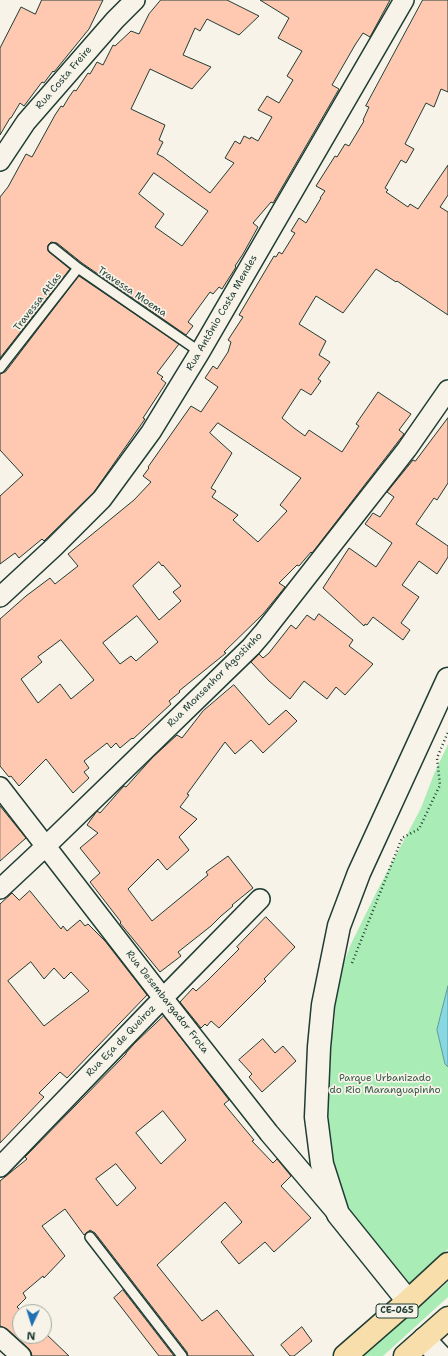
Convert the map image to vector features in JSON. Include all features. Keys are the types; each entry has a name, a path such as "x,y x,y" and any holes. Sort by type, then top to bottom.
{"main road":[{"path":"408,1301 338,1214 322,1164 316,1117 319,1047 323,1005 339,926 358,873 448,679"},
{"name":"CE-065","path":"345,1356 448,1264"},
{"path":"405,1356 448,1318"},
{"path":"424,1339 440,1356"}],"street":[{"name":"Rua Costa Freire","path":"0,161 31,117 115,20 135,0"},
{"name":"Rua Antônio Costa Mendes","path":"0,597 54,547 102,499 151,432 200,352 404,0"},
{"name":"Rua Monsenhor Agostinho","path":"0,889 259,638 407,449 448,390"},
{"name":"Rua Desembargador Frota","path":"0,787 162,998 269,1133 338,1214"},
{"name":"Rua Eça de Queiroz","path":"0,1167 162,998 260,899"},
{"path":"0,1337 21,1356"}],"lane":[{"name":"Travessa Moema","path":"53,248 78,268 200,352"},
{"name":"Travessa Atlas","path":"0,368 78,268"},
{"path":"90,1237 182,1356"}],"path":[{"path":"352,964 402,838 419,829 440,785 436,758 448,732"}],"green space":[{"name":"Parque Urbanizado do Rio Maranguapinho","path":"448,744 448,986 437,1030 445,1064 448,1067 448,1249 403,1289 353,1226 326,1164 328,1048 334,1026 337,981 351,944 421,808 434,774"},
{"path":"448,1282 448,1297 383,1356 363,1356"}],"water":[{"path":"448,986 448,1067 445,1064 437,1030"}],"building":[{"path":"42,0 103,0 89,29 54,72 53,71 44,83 42,82 24,106 20,103 0,135 0,48 21,7 35,14"},
{"path":"161,0 227,0 259,16 239,35 207,19 200,31 195,28 183,55 211,67 192,89 150,69 131,109 165,125 159,140 163,142 157,154 210,193 234,163 225,158 235,141 240,144 244,136 250,139 251,137 258,141 272,117 258,110 267,96 279,103 293,80 287,76 302,51 278,38 289,18 260,0 390,0 370,37 363,33 355,45 332,85 339,89 273,203 271,202 253,223 258,227 235,266 236,267 222,289 219,287 213,294 210,292 188,322 193,326 186,335 82,263 57,243 51,242 48,245 48,251 70,269 0,358 0,197 8,187 26,154 32,157 55,115 61,106 63,107 74,90 76,91 88,73 90,74 97,62 103,65 113,45 115,46 131,31 139,34 149,14","holes":["154,173 208,211 182,246 155,227 164,214 139,194"]},
{"path":"423,0 448,0 448,92 441,89 434,107 426,103 405,144 414,149 406,163 401,160 385,188 388,190 386,192 408,207 410,204 418,209 448,165 448,195 440,207 448,212 448,315 376,269 343,313 316,296 299,324 326,341 319,355 330,362 318,379 321,381 311,395 301,389 282,418 305,436 309,430 342,452 359,426 356,424 378,392 411,414 399,430 404,434 312,553 311,552 299,566 297,565 279,583 285,587 263,614 224,652 226,653 179,691 180,692 169,701 171,704 133,739 132,738 120,748 116,743 111,748 107,743 84,761 89,768 84,772 89,778 73,793 46,759 19,786 0,766 0,619 26,596 50,578 55,584 78,566 68,554 134,500 151,482 143,476 191,406 201,412 218,387 205,378 213,366 217,369 228,352 231,342 228,340 243,317 239,315 274,256 276,257 279,252 282,254 295,233 291,231 299,218 306,223 321,198 325,191 316,186 335,156 337,157 345,144 349,146 364,121 363,120 369,107 366,106","holes":["218,423 301,478 280,505 287,511 258,542 233,520 238,515 212,497 216,491 211,488 232,453 210,433","159,562 181,586 173,592 181,601 159,620 133,586","137,616 158,642 136,661 131,656 120,664 103,643","61,640 94,680 71,699 60,684 38,703 21,679 42,662 38,657"]},
{"path":"79,276 179,344 157,373 163,377 161,379 166,383 143,418 145,419 94,492 44,541 42,539 19,558 15,553 0,564 0,496 23,475 0,450 0,374 5,372"},
{"path":"448,418 448,483 437,500 434,498 416,524 448,546 448,557 437,574 419,561 402,585 419,597 401,623 410,630 403,640 373,617 367,625 365,624 364,626 323,588 349,548 376,567 392,543 365,524 373,513 380,517 394,497 387,492 413,460 415,461"},
{"path":"319,614 353,640 349,646 373,664 345,695 336,687 327,699 304,681 290,699 269,681 251,662 259,654 263,658 269,653 291,625 296,629 307,615 314,620"},
{"path":"234,685 269,725 286,710 297,721 263,753 251,740 235,754 225,742 187,794 189,795 180,807 197,819 179,837 189,850 167,870 158,859 128,889 152,921 208,875 206,872 228,856 253,888 232,905 233,906 211,926 178,952 181,956 160,972 120,923 121,922 90,882 100,873 80,848 98,833 87,825 97,811 100,813 123,787 126,787 153,757 177,735 182,738 203,711"},
{"path":"0,806 26,838 0,861"},
{"path":"30,891 61,929 63,926 67,931 80,920 85,926 88,924 105,941 147,995 67,1078 60,1072 39,1093 44,1097 0,1143 0,904 12,893 19,900","holes":["31,962 44,979 54,968 64,979 71,972 89,991 44,1026 8,981"]},
{"path":"266,917 295,947 264,979 266,981 219,1028 211,1021 207,1026 205,1024 201,1028 180,1002 193,988 196,991 207,981 239,949 237,947"},
{"path":"164,1016 229,1100 224,1104 254,1140 252,1141 273,1163 277,1159 291,1176 281,1186 311,1218 274,1252 265,1242 239,1264 221,1242 242,1222 225,1202 157,1265 202,1321 217,1310 254,1356 188,1356 187,1352 95,1233 90,1230 84,1235 65,1209 42,1226 65,1256 44,1278 43,1276 23,1293 26,1298 20,1304 12,1304 12,1334 0,1326 0,1181 27,1159 25,1157","holes":["163,1111 186,1140 161,1164 136,1133","116,1164 136,1188 117,1206 96,1179"]},
{"path":"263,1039 275,1053 283,1046 296,1061 262,1092 249,1077 252,1074 239,1060"},
{"path":"123,1290 174,1356 159,1356 114,1298"},
{"path":"302,1327 312,1341 294,1356 290,1356 281,1345"},
{"path":"52,1340 69,1356 32,1356 28,1348 24,1344 52,1344"}]}
